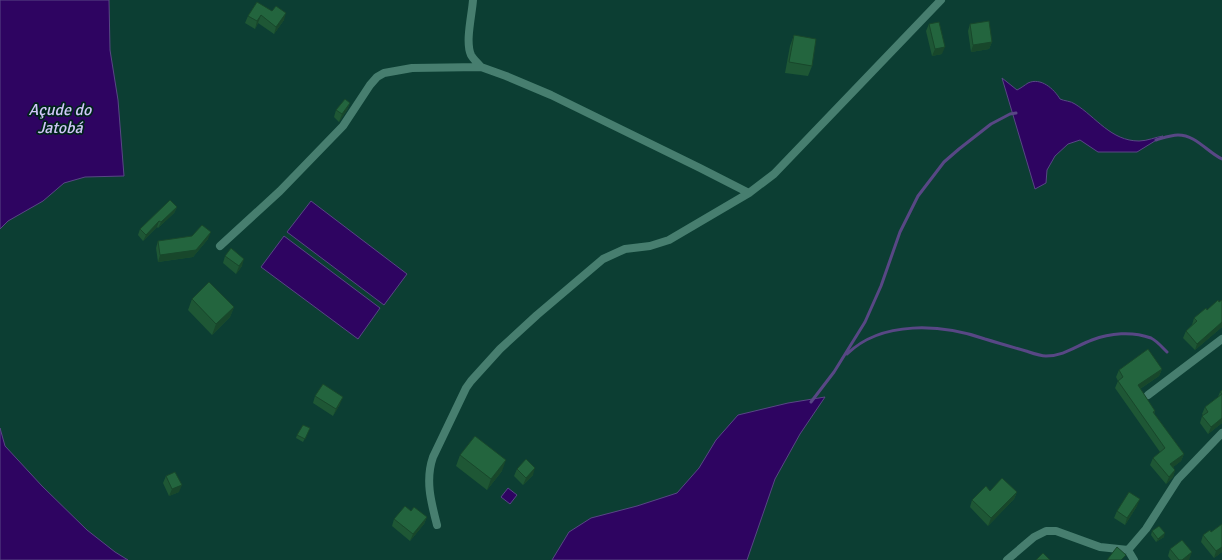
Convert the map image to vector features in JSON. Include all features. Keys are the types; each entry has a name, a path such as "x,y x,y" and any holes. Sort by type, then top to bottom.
{"street":[{"path":"473,0 468,43 471,57 482,67"},
{"path":"437,525 428,479 430,467 433,457 466,388 479,372 537,315 603,259 625,249 650,246 669,240 749,193 774,174 941,0"},
{"path":"220,246 280,191 343,126 377,77 384,73 412,68 482,67 551,96 749,193"},
{"path":"1148,395 1222,339"},
{"path":"1128,550 1146,529 1178,479 1222,433"},
{"path":"1007,560 1034,537 1046,532 1056,531 1100,547 1128,550"},
{"path":"1128,550 1134,560"}],"water":[{"name":"Açude do Jatobá","path":"0,0 109,0 110,50 118,100 124,176 85,177 64,183 43,201 8,221 0,229"},
{"path":"1002,78 1017,90 1028,83 1033,82 1047,85 1060,99 1072,102 1083,109 1112,133 1120,137 1139,141 1163,136 1137,152 1098,152 1080,140 1068,144 1055,156 1047,170 1046,183 1035,189"},
{"path":"311,201 407,274 384,305 287,232"},
{"path":"284,236 380,308 358,339 261,267"},
{"path":"825,397 800,434 775,479 747,560 552,560 569,532 591,518 637,506 677,493 699,468 716,440 738,415 788,403"},
{"path":"0,428 5,446 42,486 87,530 115,552 128,560 0,560"},
{"path":"508,488 517,495 510,504 501,497"}],"building":[{"path":"257,2 272,11 276,6 286,13 276,27 261,15 257,21 248,16"},
{"path":"989,21 992,42 973,45 970,24"},
{"path":"939,22 945,47 935,49 929,24"},
{"path":"794,35 816,39 812,66 789,62"},
{"path":"345,99 350,103 342,114 336,110"},
{"path":"170,200 177,207 161,222 159,221 146,235 140,229"},
{"path":"202,225 211,232 196,250 160,255 158,241 192,236"},
{"path":"231,248 244,259 239,266 225,256"},
{"path":"209,282 234,307 216,324 192,299"},
{"path":"1218,300 1219,302 1222,300 1222,322 1197,344 1186,331 1197,321 1194,318 1206,308 1207,310"},
{"path":"1148,349 1162,369 1138,385 1155,411 1153,412 1184,454 1170,464 1175,470 1169,477 1153,458 1165,448 1118,381 1123,377 1119,370"},
{"path":"323,384 343,397 336,409 315,396"},
{"path":"1222,394 1222,418 1211,427 1202,416 1208,412 1205,407"},
{"path":"303,425 310,428 305,439 297,435"},
{"path":"475,436 506,460 491,479 460,455"},
{"path":"526,459 535,468 526,478 517,469"},
{"path":"175,472 182,485 172,489 166,476"},
{"path":"1002,478 1017,492 991,518 972,500 986,486 990,491"},
{"path":"1129,492 1140,499 1127,518 1117,511"},
{"path":"405,506 411,511 414,507 427,517 413,534 394,519"},
{"path":"1222,524 1222,547 1216,551 1203,535 1210,530 1211,532"},
{"path":"1159,526 1165,533 1158,539 1152,531"},
{"path":"1182,540 1192,552 1182,560 1179,560 1170,549"},
{"path":"1117,547 1126,555 1121,560 1107,560"},
{"path":"1043,553 1050,560 1036,560"}],"waterway":[{"path":"811,402 834,372 865,322 881,286 900,232 918,196 944,162 959,149 991,124 1010,114 1016,113"},
{"path":"1156,140 1178,135 1184,136 1196,141 1222,159"},
{"path":"847,354 861,343 877,335 894,330 913,328 950,330 1044,356 1059,354 1086,342 1114,334 1136,334 1151,338 1167,352"}]}
